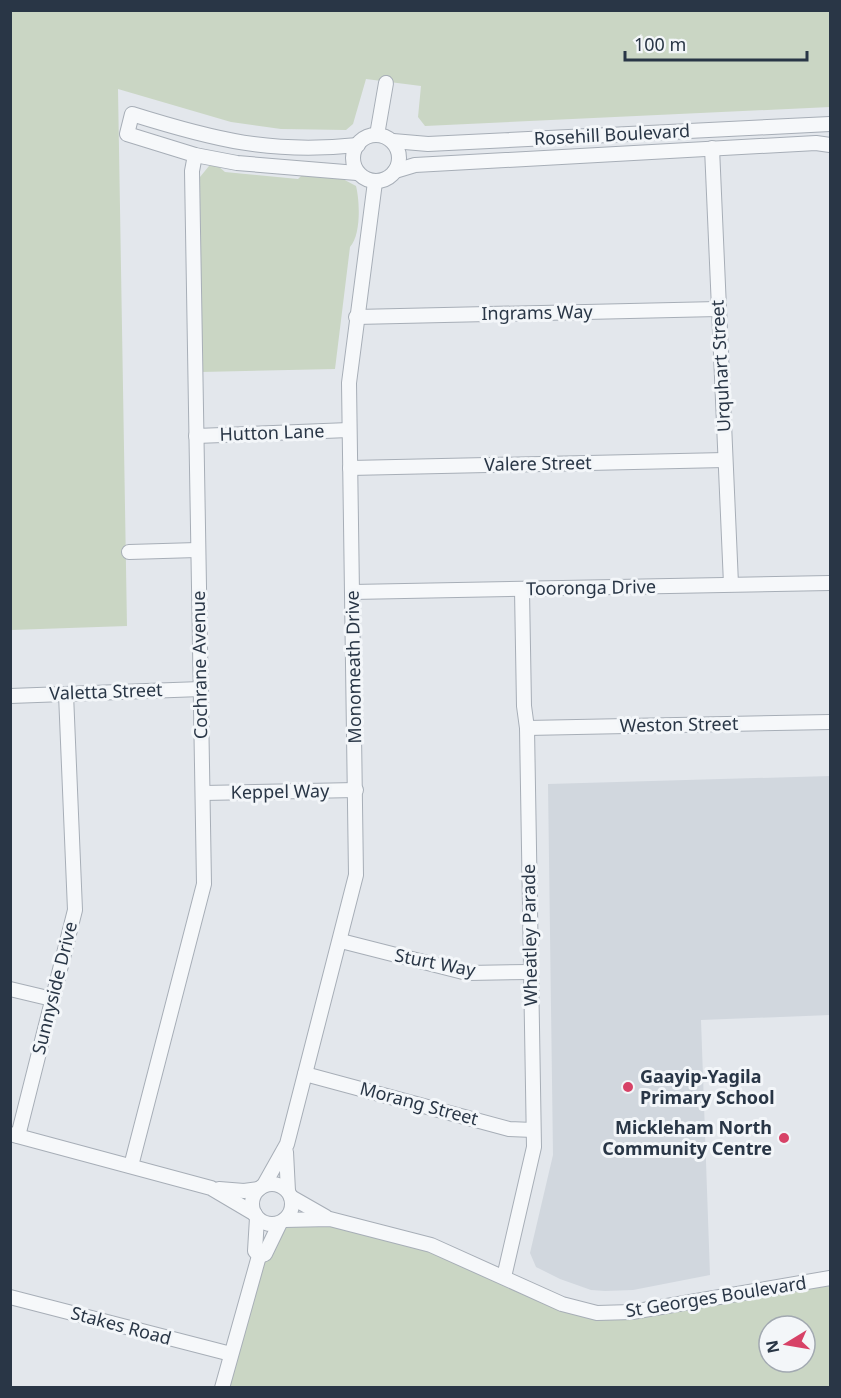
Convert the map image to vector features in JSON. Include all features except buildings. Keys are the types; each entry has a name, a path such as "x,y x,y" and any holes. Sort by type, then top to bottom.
{"street":[{"path":"377,135 386,83"},
{"path":"357,173 354,159 358,145 365,138 377,135 393,141 398,150 395,171 390,177 375,182 357,173 237,163 195,155 127,134 132,114 204,135 261,147 313,150 358,145"},
{"name":"Rosehill Boulevard","path":"393,141 428,144 831,124"},
{"name":"Rosehill Boulevard","path":"395,171 415,165 712,148 816,143 831,145"},
{"name":"Urquhart Street","path":"712,148 731,585"},
{"name":"Cochrane Avenue","path":"130,1166 203,892 192,171 195,155"},
{"name":"Monomeath Drive","path":"261,1187 287,1144 341,941 356,875 349,371 375,182"},
{"name":"Ingrams Way","path":"356,317 718,309"},
{"name":"Hutton Lane","path":"196,436 349,430"},
{"name":"Valere Street","path":"350,468 725,460"},
{"path":"129,552 197,550"},
{"name":"Tooronga Drive","path":"352,592 831,583"},
{"name":"Wheatley Parade","path":"504,1277 533,1158 527,728 524,706 522,590"},
{"name":"Valetta Street","path":"10,696 201,688"},
{"name":"Sunnyside Drive","path":"14,1135 75,910 66,694"},
{"name":"Weston Street","path":"527,728 831,722"},
{"name":"Keppel Way","path":"203,793 356,790"},
{"name":"Sturt Way","path":"341,941 466,973 531,972"},
{"path":"10,989 52,999"},
{"name":"Morang Street","path":"305,1074 509,1129 533,1130"},
{"path":"14,1135 211,1188 244,1191 277,1184 290,1194 292,1210 282,1222 266,1254 259,1256"},
{"name":"Monomeath Drive","path":"287,1144 290,1194"},
{"path":"259,1256 255,1251 256,1216 252,1200 261,1187"},
{"path":"211,1188 271,1224 282,1222"},
{"name":"St Georges Boulevard","path":"290,1194 330,1220"},
{"name":"St Georges Boulevard","path":"282,1222 330,1220 431,1245 562,1304 583,1310 617,1314 831,1278"},
{"path":"222,1388 259,1256"},
{"name":"Stakes Road","path":"10,1297 231,1354"}],"shaded area":[{"name":"Gaayip-Yagila Primary School","path":"830,776 830,1015 701,1020 710,1275 633,1290 605,1291 591,1290 560,1279 536,1267 530,1253 553,1155 548,784"}],"green space":[{"path":"10,11 830,11 830,107 425,126 418,117 421,86 366,79 353,124 346,130 281,129 231,122 118,89 127,626 11,630"},
{"path":"209,166 218,166 225,172 298,179 304,173 341,178 356,186 359,209 358,227 354,242 350,247 335,369 201,372 200,177"},
{"path":"301,1219 431,1245 597,1313 830,1278 830,1387 222,1388 259,1256 280,1223"}],"place":[{"name":"Gaayip-Yagila Primary School","path":"628,1087"},
{"name":"Mickleham North Community Centre","path":"784,1138"}]}
